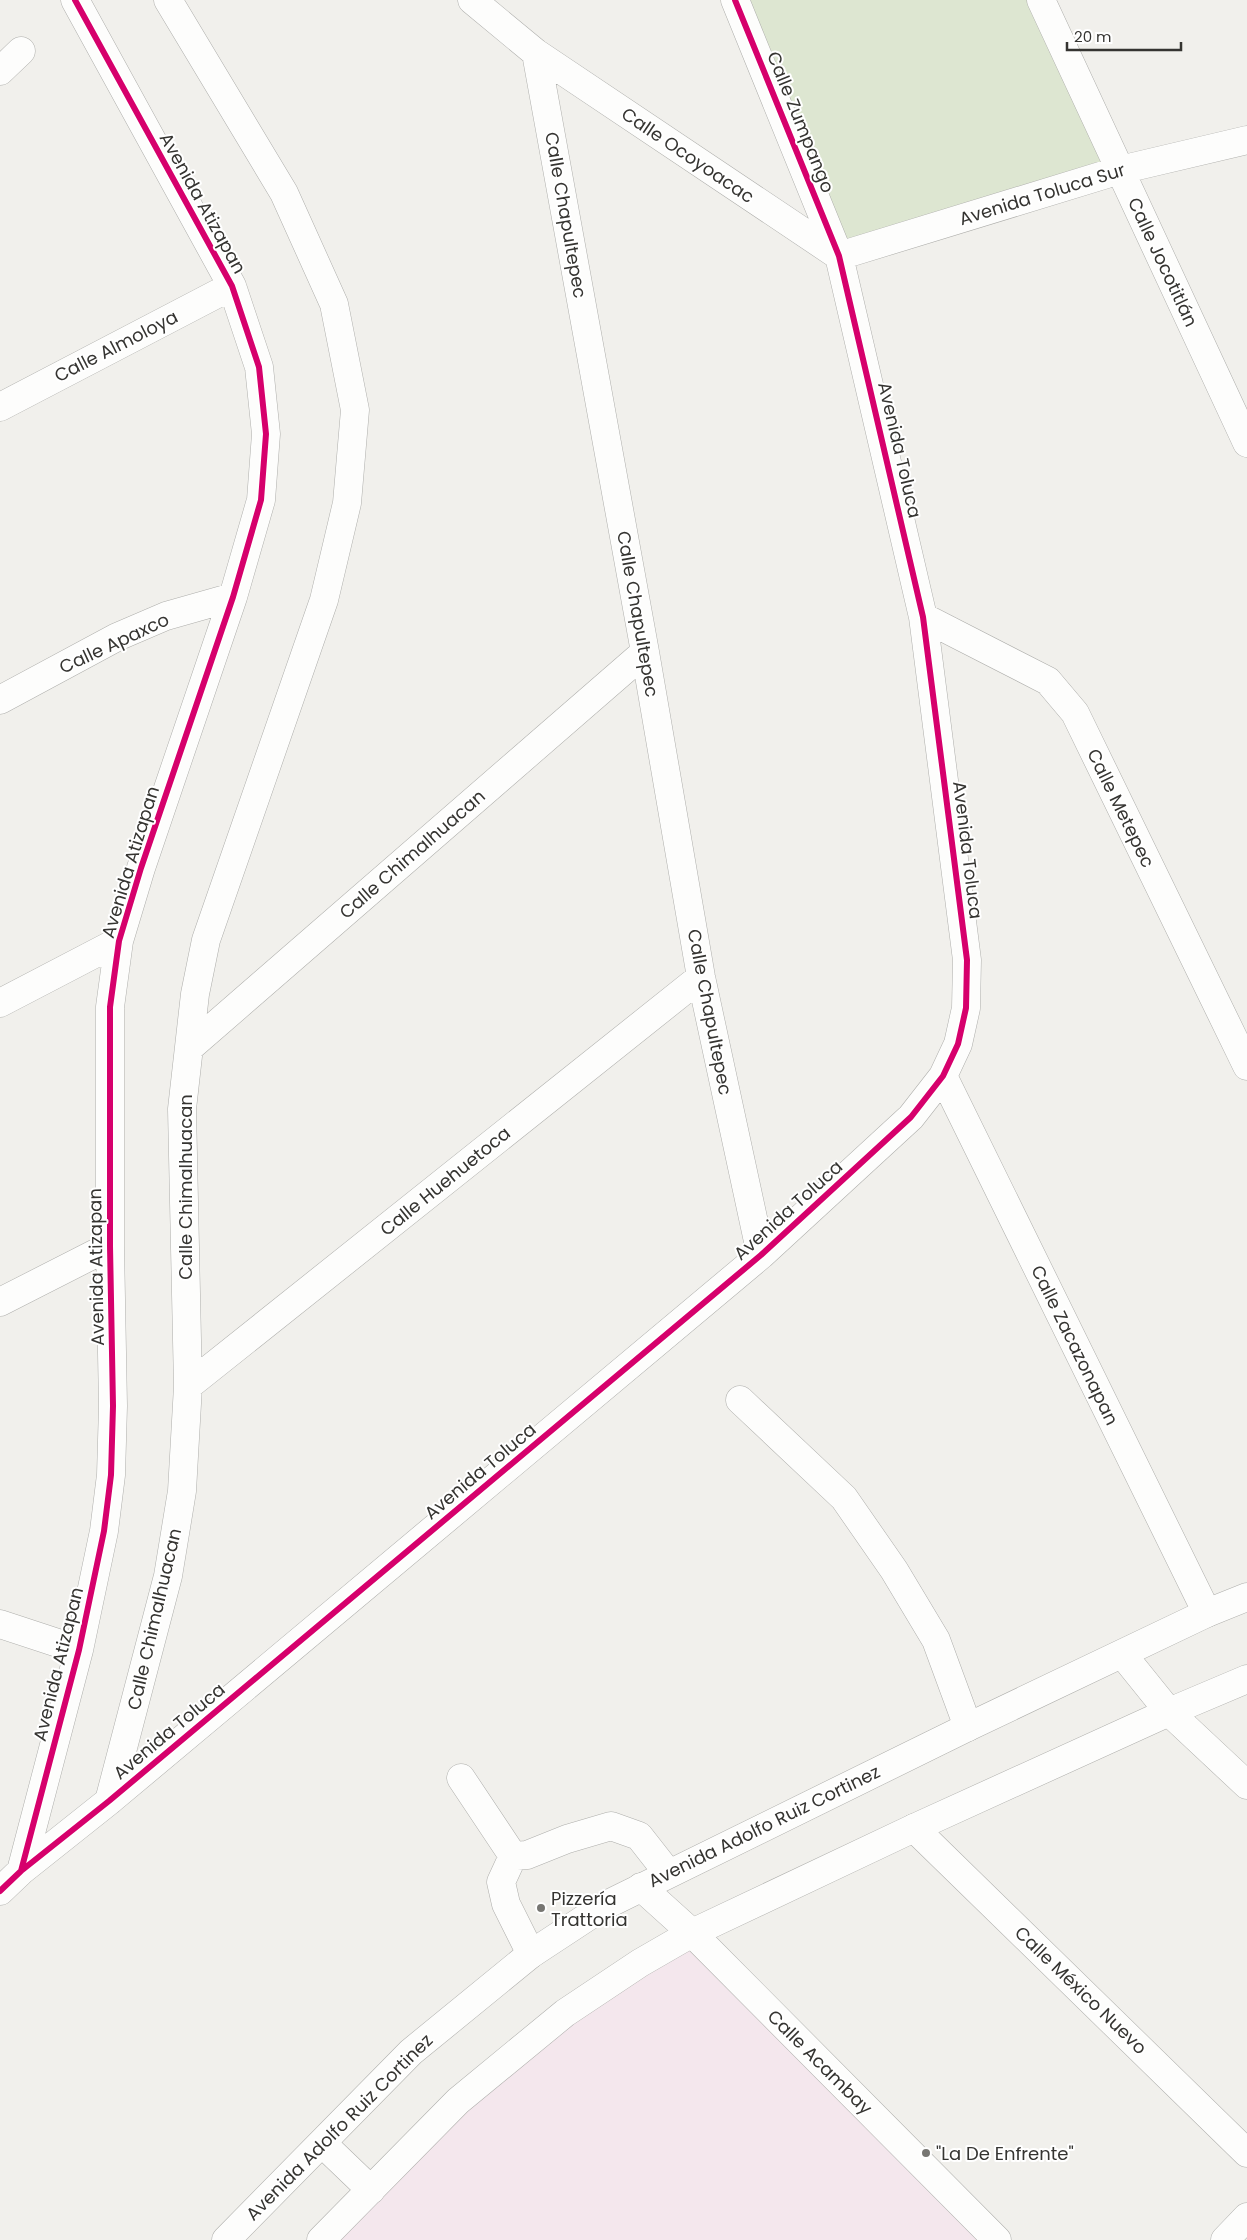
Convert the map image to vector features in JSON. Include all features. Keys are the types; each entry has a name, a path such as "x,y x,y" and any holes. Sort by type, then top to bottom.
{"street":[{"name":"Avenida Atizapan","path":"21,1871 79,1650 104,1531 111,1474 113,1406 110,1246 110,1007 119,941 141,868 233,597 261,500 266,434 258,367 232,286 75,0"},
{"path":"168,0 284,193 334,304 355,410 347,503 324,600 206,940 194,994 189,1048"},
{"path":"472,0 536,53"},
{"name":"Calle Zumpango","path":"735,0 839,256"},
{"name":"Calle Jocotitlán","path":"1041,0 1247,443"},
{"path":"0,71 21,51"},
{"name":"Calle Ocoyoacac","path":"536,53 839,256"},
{"name":"Calle Chapultepec","path":"536,53 645,652 701,977 761,1255"},
{"name":"Avenida Toluca Sur","path":"839,256 1120,170 1247,140"},
{"name":"Avenida Toluca","path":"0,1891 21,1871 109,1801 761,1255 911,1117 943,1076 958,1044 966,1008 967,960 924,617 839,256"},
{"name":"Calle Almoloya","path":"0,407 232,286"},
{"name":"Calle Apaxco","path":"0,700 117,637 166,616 233,597"},
{"name":"Calle Metepec","path":"924,617 1048,681 1074,712 1247,1066"},
{"name":"Calle Chimalhuacan","path":"109,1801 168,1576 182,1491 188,1386 182,1109 189,1048 645,652"},
{"path":"0,1003 119,941"},
{"name":"Calle Huehuetoca","path":"188,1386 701,977"},
{"name":"Calle Zacazonapan","path":"943,1076 1207,1613"},
{"path":"0,1302 110,1246"},
{"path":"740,1400 844,1498 894,1570 936,1640 968,1727"},
{"name":"Avenida Adolfo Ruiz Cortinez","path":"226,2240 411,2052 530,1954 604,1906 968,1727 1123,1655 1207,1613 1247,1597"},
{"path":"0,1624 79,1650"},
{"path":"1123,1655 1170,1712 1247,1785"},
{"path":"321,2240 458,2102 564,2013 640,1964 692,1933 914,1828 1247,1679"},
{"path":"461,1778 513,1856"},
{"path":"513,1856 527,1856 567,1839 612,1826 639,1836 668,1873"},
{"name":"Calle México Nuevo","path":"914,1828 1247,2152"},
{"path":"513,1856 501,1882 506,1904 530,1954"},
{"name":"Calle Acambay","path":"641,1887 692,1933 997,2240"},
{"path":"322,2143 371,2190"},
{"path":"1225,2240 1247,2217"}],"shaded area":[{"path":"692,1933 997,2240 321,2240 458,2101"}],"green space":[{"path":"735,0 1041,0 1120,170 839,256"}],"cycle path":[{"path":"21,1871 79,1650 104,1531 111,1475 113,1406 110,1246 110,1007 119,941 141,868 233,597 261,500 266,434 259,367 232,286 75,0"},
{"path":"0,1891 21,1871 109,1801 761,1255 911,1117 943,1076 958,1044 966,1008 967,960 923,617 839,256 735,0"}],"place":[{"name":"Pizzería Trattoria","path":"541,1908"},
{"name":"\"La De Enfrente\"","path":"926,2153"}]}
